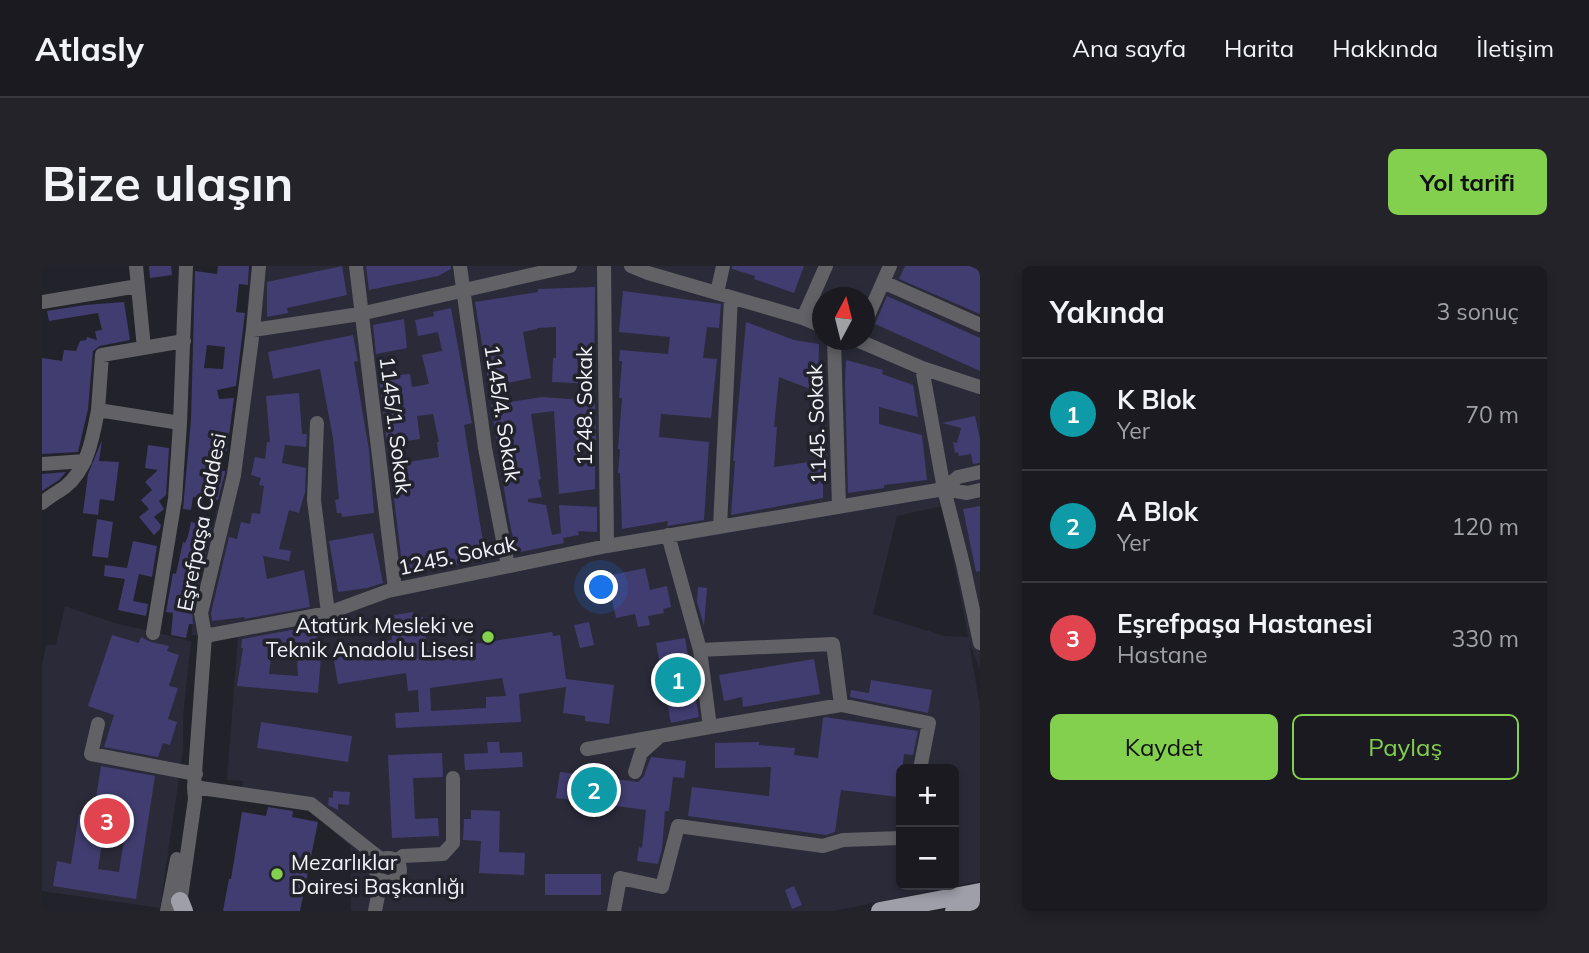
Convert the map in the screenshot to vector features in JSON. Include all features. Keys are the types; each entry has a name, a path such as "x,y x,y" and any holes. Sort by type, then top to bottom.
{"main road":[{"path":"880,911 980,892"}],"street":[{"path":"136,266 144,348"},
{"path":"153,633 175,499 186,266"},
{"name":"Eşrefpaşa Caddesi","path":"178,909 195,799 205,636 201,613 234,475 259,266"},
{"name":"1145/1. Sokak","path":"356,266 360,314 392,533 396,589"},
{"name":"1145/4. Sokak","path":"460,266 485,448 508,566"},
{"path":"253,330 360,314 570,266"},
{"name":"1248. Sokak","path":"604,266 607,546"},
{"path":"631,266 812,322"},
{"path":"720,527 723,266"},
{"path":"803,318 826,266"},
{"path":"875,300 890,266"},
{"path":"883,282 980,325"},
{"path":"42,302 138,286"},
{"path":"42,503 65,487 78,474 85,461 98,410 102,355 184,341"},
{"path":"875,347 922,368 980,387"},
{"name":"1145. Sokak","path":"834,350 839,507"},
{"path":"922,368 944,489 980,643"},
{"path":"98,410 180,423"},
{"path":"317,423 314,499 328,613"},
{"path":"42,464 85,461"},
{"path":"944,489 958,477 980,471"},
{"path":"944,489 967,493 980,490"},
{"name":"1245. Sokak","path":"205,636 328,613 396,589 607,546 944,489"},
{"path":"668,536 700,650 710,727"},
{"path":"700,650 833,644 841,705"},
{"path":"587,749 841,705 929,723 921,764"},
{"path":"98,724 91,754 195,780 311,804 400,867 397,878 382,880 375,911"},
{"path":"635,772 640,753 660,736"},
{"path":"389,860 403,856 443,854 453,843 453,778"},
{"path":"614,911 620,878 662,887 678,826 823,846 844,840 896,838"}],"shaded area":[{"path":"251,266 980,266 980,669 969,642 980,707 980,881 959,885 959,764 896,764 896,890 936,890 834,911 351,911 351,847 308,809 241,798 243,781 227,780 238,637 192,635 192,610 236,431","holes":["943,506 968,637 945,636 873,614 897,516"]},
{"path":"65,606 111,622 191,641 183,717 183,750 160,908 42,891 42,665 46,645 56,645"}],"building":[{"path":"149,266 171,266 172,275 150,278"},
{"path":"218,266 249,266 248,285 239,284 236,312 245,313 236,386 217,390 219,399 234,398 227,451 217,450 215,470 225,473 218,500 193,497 191,510 183,509 191,420 195,271 217,274","holes":["207,345 225,347 223,369 204,368"]},
{"path":"342,266 347,295 287,308 288,313 267,317 267,282"},
{"path":"366,266 451,266 451,269 438,276 369,290"},
{"path":"732,266 804,266 794,293 754,279 755,276 732,269"},
{"path":"905,266 970,266 980,271 980,314 899,279"},
{"path":"595,287 594,384 552,382 553,358 556,358 556,327 523,332 531,378 489,387 475,302 538,292 538,289"},
{"path":"623,291 721,304 719,328 707,327 703,358 717,359 711,418 661,414 659,437 709,442 704,520 667,526 668,521 622,529 618,473 622,398 619,398 622,361 619,361 620,350 668,354 670,337 619,332"},
{"path":"887,296 980,338 980,371 875,324"},
{"path":"124,302 130,340 100,346 93,351 88,409 78,452 42,454 42,358 62,361 64,350 76,351 80,341 86,340 87,337 97,340 95,331 102,330 98,313 49,321 47,311"},
{"path":"451,308 472,423 464,425 486,560 403,573 390,465 439,457 439,442 433,414 417,416 420,439 387,444 379,377 410,374 412,387 429,384 422,355 442,351 438,332 418,336 415,320 434,316 433,312"},
{"path":"404,319 407,348 376,354 373,325"},
{"path":"746,322 794,340 812,343 812,350 819,350 818,392 779,377 774,427 777,427 774,467 823,460 823,498 731,515 733,461"},
{"path":"353,335 358,361 354,362 369,450 374,513 342,517 341,513 337,513 335,500 339,499 333,438 320,369 273,379 268,352"},
{"path":"846,360 883,370 882,374 913,385 918,417 879,407 879,424 922,435 927,480 848,493"},
{"path":"299,393 302,434 307,434 306,447 285,445 282,463 306,468 305,492 299,513 289,510 279,549 291,551 289,561 263,556 267,579 304,570 310,607 244,619 245,617 212,621 211,613 229,537 237,539 241,522 250,524 252,513 260,514 264,486 259,485 261,478 251,475 255,457 265,459 267,442 270,442 266,396"},
{"path":"542,397 595,401 596,440 584,440 583,459 595,459 595,489 559,494 554,411 531,414 542,497 528,499 528,502 546,505 552,535 561,533 559,505 597,507 597,532 578,531 579,535 563,538 564,543 516,553 491,405"},
{"path":"975,416 980,439 980,463 973,464 971,454 959,456 958,452 955,453 953,442 957,443 961,428 942,423"},
{"path":"102,440 99,461 119,462 114,501 100,499 98,515 83,513 88,474"},
{"path":"148,445 169,448 166,495 159,501 164,509 154,517 161,525 154,535 139,517 149,509 141,500 152,490 145,482 158,470 145,468"},
{"path":"66,472 59,480 42,491 42,474"},
{"path":"980,506 980,571 976,572 963,509"},
{"path":"97,519 113,522 108,558 92,556"},
{"path":"191,522 212,526 192,611 193,624 189,624 186,638 171,635 173,613 166,612 173,573 176,574 183,542 185,543 188,536"},
{"path":"373,533 383,583 338,592 329,541"},
{"path":"133,541 157,546 152,577 139,574 133,601 148,604 146,616 118,610 125,579 104,576 105,565 127,568"},
{"path":"645,568 650,590 667,586 671,607 663,609 664,613 648,616 650,625 638,627 635,614 616,618 607,576"},
{"path":"698,587 707,588 704,626 697,602"},
{"path":"413,612 414,618 423,617 428,651 552,632 553,636 560,635 566,679 614,685 609,724 585,721 585,716 563,713 566,687 519,694 521,722 396,728 395,713 419,712 418,690 408,691 406,673 338,684 333,655 341,654 340,649 392,640 389,621 395,620 394,615","holes":["502,678 506,696 486,697 486,708 431,711 430,688"]},
{"path":"589,622 594,645 580,648 574,625"},
{"path":"317,628 319,658 321,657 318,693 237,686 242,639","holes":["296,642 298,676 269,674 273,643"]},
{"path":"112,635 139,643 141,637 169,646 167,651 179,655 169,686 178,688 168,719 177,722 170,745 163,743 158,757 104,747 114,715 88,706"},
{"path":"685,638 699,717 671,723 656,643"},
{"path":"814,659 820,694 743,707 742,697 724,701 719,675"},
{"path":"871,680 932,690 928,713 850,697 851,690 869,693"},
{"path":"823,718 918,731 913,755 904,754 903,764 896,764 896,797 841,790 835,832 826,835 688,816 692,787 769,796 771,767 715,768 715,743 759,742 759,745 795,748 794,755 818,758"},
{"path":"261,722 352,736 348,762 257,748"},
{"path":"487,742 499,742 500,753 522,752 523,767 465,770 464,754 488,753"},
{"path":"442,753 443,777 413,778 415,819 438,818 439,836 392,838 388,755"},
{"path":"651,757 686,761 684,778 673,777 669,811 665,811 658,864 637,861 639,847 642,848 646,810 556,798 560,772 638,782 644,776"},
{"path":"101,766 155,776 136,899 53,886 57,861 71,864 79,814 93,816","holes":["108,804 129,807 119,872 98,869"]},
{"path":"333,791 350,792 349,805 338,804 338,810 328,805 329,797 333,798"},
{"path":"268,807 293,811 292,817 318,822 300,911 223,911 242,812 266,816"},
{"path":"471,810 500,811 499,852 525,853 524,875 479,873 481,841 463,840 464,819 471,819"},
{"path":"545,874 601,874 601,895 545,895"},
{"path":"794,886 802,905 792,909 785,890"}],"place":[{"name":"Atatürk Mesleki ve Teknik Anadolu Lisesi","path":"488,637"},
{"name":"K Blok","path":"678,680"},
{"name":"A Blok","path":"594,790"},
{"name":"Eşrefpaşa Hastanesi","path":"107,821"},
{"name":"Mezarlıklar Dairesi Başkanlığı","path":"277,874"}]}
